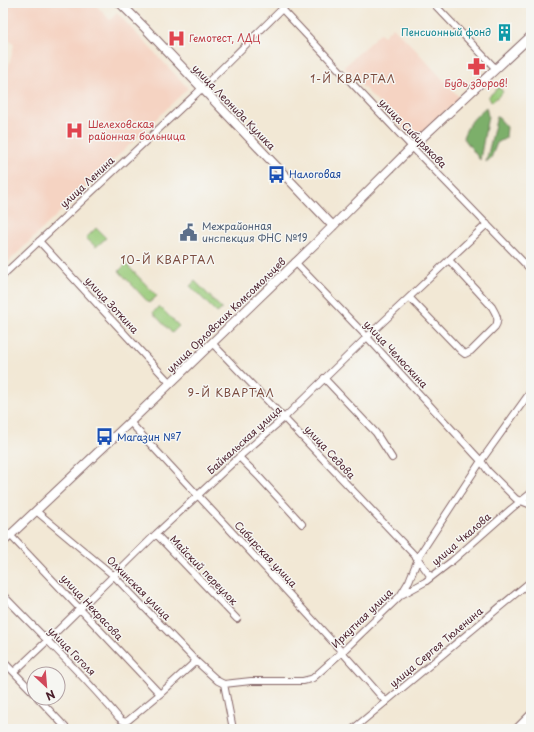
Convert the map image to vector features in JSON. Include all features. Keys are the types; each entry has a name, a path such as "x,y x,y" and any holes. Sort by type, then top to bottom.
{"street":[{"name":"улица Леонида Кулика","path":"120,3 333,226"},
{"name":"улица Ленина","path":"3,275 154,134 288,3"},
{"path":"433,3 496,69"},
{"name":"улица Сибирякова","path":"282,9 531,270"},
{"name":"улица Орловских Комсомольцев","path":"3,542 212,343 412,147 531,36"},
{"name":"Байкальская улица","path":"14,672 156,534 239,457 284,418 324,378 487,224"},
{"name":"улица Зоткина","path":"39,241 170,383"},
{"path":"410,298 461,352 465,354 471,351 495,327 498,319 492,307 449,260"},
{"name":"улица Челюскина","path":"295,262 367,337 511,495 517,500 531,505"},
{"name":"улица Седова","path":"212,343 418,559 431,577"},
{"path":"324,378 376,433 392,458"},
{"name":"Иркутная улица","path":"224,684 251,681 308,680 313,678 342,652 400,596 409,581 420,554 481,461 531,391"},
{"name":"Сибирская улица","path":"130,422 252,553 386,702"},
{"path":"239,457 302,524"},
{"name":"улица Чкалова","path":"400,596 421,584 452,561 531,493"},
{"name":"Олхинская улица","path":"36,510 114,576 196,661 218,681 224,684"},
{"name":"Майский переулок","path":"156,534 237,619"},
{"name":"улица Некрасова","path":"10,535 160,694"},
{"name":"улица Сергея Тюленина","path":"353,729 531,581"},
{"name":"улица Гоголя","path":"3,596 100,696 119,718 125,722 160,694"},
{"path":"3,661 26,685"},
{"path":"160,694 196,661"},
{"path":"224,684 233,729"},
{"path":"45,706 67,729"},
{"path":"517,729 531,715"}],"shaded area":[{"name":"Шелеховская районная больница","path":"3,3 94,3 110,20 117,13 188,88 3,267 3,146 7,141 3,120 3,89 14,45 3,34"},
{"path":"393,27 460,98 415,141 344,67 380,33 384,36"}],"green space":[{"path":"499,87 503,92 492,102 488,97"},
{"path":"486,107 488,116 480,160 463,137 473,120"},
{"path":"497,116 507,127 506,138 497,143 491,158 486,162"},
{"path":"96,228 106,238 96,247 86,238"},
{"path":"126,264 157,296 149,303 119,271"},
{"path":"195,281 222,309 217,313 190,286"},
{"path":"159,306 179,326 172,333 153,313"}],"place":[{"name":"Пенсионный фонд","path":"504,32"},
{"name":"Гемотест, ЛДЦ","path":"176,38"},
{"name":"Будь здоров!","path":"476,66"},
{"name":"Шелеховская районная больница","path":"75,130"},
{"name":"Налоговая","path":"276,174"},
{"name":"Межрайонная инспекция ФНС №19","path":"189,232"},
{"name":"Магазин №7","path":"104,437"}],"district":[{"name":"1-Й КВАРТАЛ","path":"353,79"},
{"name":"10-Й КВАРТАЛ","path":"168,260"},
{"name":"9-Й КВАРТАЛ","path":"231,393"}]}
